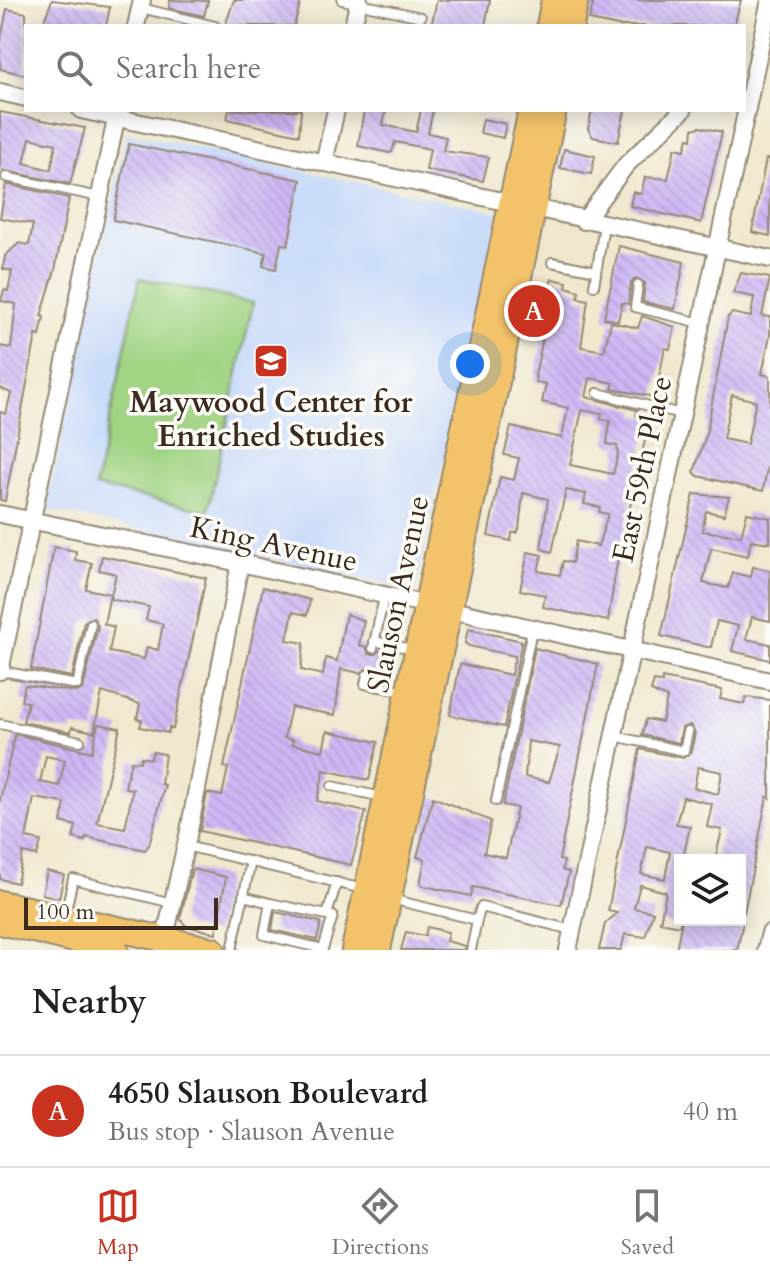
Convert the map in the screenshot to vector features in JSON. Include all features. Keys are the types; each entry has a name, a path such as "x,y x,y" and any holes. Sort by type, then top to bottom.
{"main road":[{"path":"549,24 554,0"},
{"path":"571,24 576,0"},
{"name":"Slauson Avenue","path":"354,950 379,894 521,206 531,112"},
{"name":"Slauson Avenue","path":"521,206 553,112"},
{"name":"Slauson Avenue","path":"378,950 379,894 388,798 417,650 437,609"},
{"path":"0,903 61,934 213,950"},
{"path":"0,922 61,934 116,950"}],"street":[{"name":"East 59th Place","path":"568,950 717,248 765,44 770,0"},
{"path":"353,1 353,24"},
{"path":"136,24 141,4"},
{"path":"746,58 765,44"},
{"path":"0,92 24,98"},
{"path":"324,163 336,112"},
{"path":"584,221 626,165 681,112"},
{"path":"0,671 118,114 584,221 770,259"},
{"name":"King Avenue","path":"0,514 240,563 770,681"},
{"path":"163,944 240,563"},
{"path":"766,950 770,933"}],"lane":[{"path":"353,1 421,17"},
{"path":"141,4 208,24"},
{"path":"6,177 100,198"},
{"path":"594,286 604,225"},
{"path":"552,262 596,271"},
{"path":"638,285 635,307 701,323"},
{"path":"598,393 682,414"},
{"path":"384,597 374,644 417,650"},
{"path":"0,671 77,685 91,624"},
{"path":"496,801 532,630"},
{"path":"367,675 365,684 409,693"},
{"path":"0,724 80,741"},
{"path":"614,736 684,751 688,732"},
{"path":"332,786 388,798"},
{"path":"185,846 337,882 477,920"},
{"path":"232,950 251,861"},
{"path":"61,934 73,879 172,903"},
{"path":"327,915 337,882"},
{"path":"243,896 333,916 323,949 264,935 270,903"},
{"path":"471,950 481,907 572,930"}],"shaded area":[{"name":"Maywood Center for Enriched Studies","path":"126,133 498,212 415,590 46,509"}],"green space":[{"path":"140,278 253,303 208,511 95,487"}],"building":[{"path":"52,0 110,7 106,24 43,24"},
{"path":"170,0 208,1 204,16 169,8"},
{"path":"234,0 296,0 300,4 295,24 226,24"},
{"path":"437,0 490,0 485,24 432,22"},
{"path":"594,0 741,0 735,24 608,24 589,20"},
{"path":"7,9 26,13 24,75 0,69 0,44"},
{"path":"0,112 85,128 70,184 0,170","holes":["30,138 56,144 51,170 24,163"]},
{"path":"229,112 301,112 299,135 227,119"},
{"path":"364,112 386,112 383,125 416,132 421,112 433,112 428,133 446,137 443,151 489,157 483,181 426,170 430,149 395,142 389,153 358,146"},
{"path":"592,112 625,112 618,142 593,137 588,129"},
{"path":"483,119 506,124 503,138 480,133"},
{"path":"700,127 722,132 701,223 630,206 633,192 641,194 645,177 668,179 675,148 685,150 688,138 692,139 693,129"},
{"path":"129,144 301,180 288,245 281,244 276,269 263,266 266,253 113,220"},
{"path":"564,149 595,156 591,174 560,168"},
{"path":"766,159 770,159 770,236 752,232"},
{"path":"6,184 69,198 55,270 41,316 44,317 40,336 36,335 5,501 0,500 0,412 6,414 11,393 0,388 0,346 11,348 16,304 1,301 4,290 8,291 12,271 3,269 5,256 19,243 29,245 33,224 0,218"},
{"path":"619,246 684,262 675,309 643,302 645,283 636,278 631,283 628,304 622,303 618,321 604,318"},
{"path":"741,273 770,278 762,316 770,317 770,335 762,374 770,376 770,469 767,468 763,491 698,476 694,472 706,435 728,317 732,313 751,317 754,297 733,293","holes":["732,395 756,401 747,444 723,439"]},
{"path":"552,279 567,282 566,287 579,291 578,298 588,300 581,347 604,351 611,322 638,328 642,316 675,327 670,349 665,348 655,397 612,389 614,383 590,378 586,397 637,410 636,415 650,418 616,569 608,621 543,607 545,595 520,590 528,552 542,555 538,571 560,575 563,561 572,563 576,541 598,546 608,514 599,512 600,507 584,504 586,494 566,490 552,552 541,549 548,499 523,493 519,529 517,533 512,533 511,541 488,536 500,477 514,480 519,458 504,455 511,427 562,438 568,408 542,402 546,384 536,382 535,376 550,304 545,298","holes":["582,410 602,413 601,419 610,421 607,444 617,446 613,474 570,465"]},
{"path":"694,494 729,497 724,515 706,511 702,531 741,536 747,513 770,518 770,543 751,540 748,556 711,548 703,583 728,588 733,573 751,577 753,567 770,570 770,621 752,617 746,639 770,644 770,660 732,651 738,626 717,621 711,647 661,636"},
{"path":"54,547 76,551 75,560 92,563 86,589 110,594 104,624 114,627 109,652 144,659 147,647 158,650 163,624 146,620 149,607 110,599 116,574 99,570 102,556 206,578 173,729 169,728 168,733 140,727 142,720 137,719 140,704 102,692 94,732 72,727 71,732 23,722 28,702 21,701 25,685 76,692 83,689 98,626 93,617 84,622 72,677 31,669"},
{"path":"263,587 310,600 307,615 293,612 287,640 304,643 301,670 323,675 326,658 337,661 346,614 364,621 359,645 366,647 369,654 380,650 392,652 387,679 374,676 368,668 360,673 341,669 335,715 291,707 284,738 293,740 292,744 323,751 327,731 378,742 369,780 324,770 317,801 366,812 351,865 200,831 207,793 222,796 228,768 224,767"},
{"path":"468,629 522,641 504,727 450,715 460,664 511,675 515,656 469,646 465,643"},
{"path":"535,648 598,664 559,860 564,861 562,870 569,872 561,905 473,887 471,896 420,884 425,859 417,857 433,797 491,821 484,853 506,858 517,808 503,805","holes":["528,741 560,747 549,782 525,777"]},
{"path":"662,678 722,690 720,699 744,704 746,697 770,700 770,798 767,797 746,903 746,854 716,854 722,830 707,827 712,804 683,797 676,824 690,826 684,854 674,854 674,925 660,922 666,892 640,885 634,908 653,912 645,937 625,934 621,950 599,950 605,924 617,913 608,911 640,749 683,758 691,752 695,733 690,725 682,728 679,743 642,735 646,719 662,722 667,698 651,691 654,681 662,682","holes":["698,767 722,772 718,794 694,788","647,847 670,852 665,879 641,874"]},
{"path":"98,724 120,728 97,823 125,828 133,789 125,788 131,761 140,762 141,757 151,759 152,752 165,754 161,784 165,785 149,845 145,850 86,837 85,841 73,838 76,826 61,822 65,803 34,798 26,838 41,841 37,856 23,853 17,883 0,879 0,800 15,734 92,752","holes":["46,756 65,760 59,786 40,782"]},
{"path":"192,869 226,877 216,933 186,926 180,919"},
{"path":"47,871 64,875 59,898 42,894"},
{"path":"275,912 321,922 317,940 272,930"},
{"path":"681,926 742,926 737,950 676,950"},
{"path":"427,927 448,932 446,941 465,946 464,950 401,950 406,932 425,936"}],"place":[{"name":"4650 Slauson Boulevard","path":"534,311"},
{"name":"Maywood Center for Enriched Studies","path":"271,361"}]}
